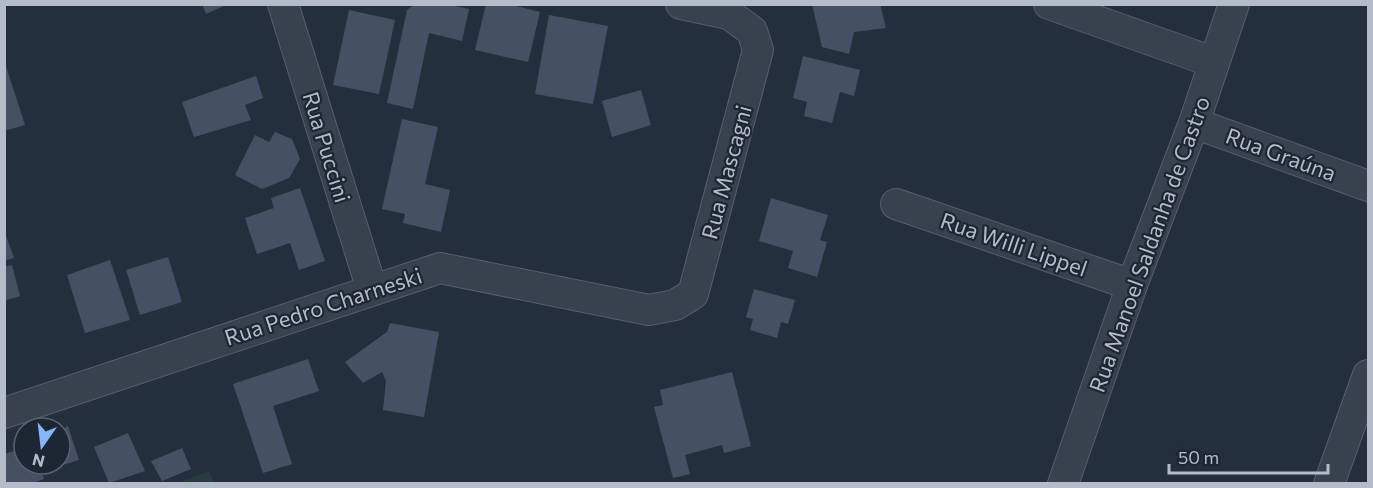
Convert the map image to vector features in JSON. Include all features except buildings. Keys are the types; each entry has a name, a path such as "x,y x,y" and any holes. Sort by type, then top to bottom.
{"street":[{"name":"Rua Puccini","path":"283,4 372,290"},
{"name":"Rua Mascagni","path":"649,310 675,305 693,294 758,50 752,31 729,14 681,4"},
{"path":"1049,4 1213,62"},
{"name":"Rua Manoel Saldanha de Castro","path":"1064,483 1132,285 1194,123 1234,4"},
{"name":"Rua Graúna","path":"1194,123 1368,186"},
{"name":"Rua Willi Lippel","path":"896,204 1132,285"},
{"name":"Rua Pedro Charneski","path":"4,413 440,268 649,310"},
{"path":"1329,483 1358,437 1368,375"}],"green space":[{"path":"209,471 214,483 179,483"}]}
